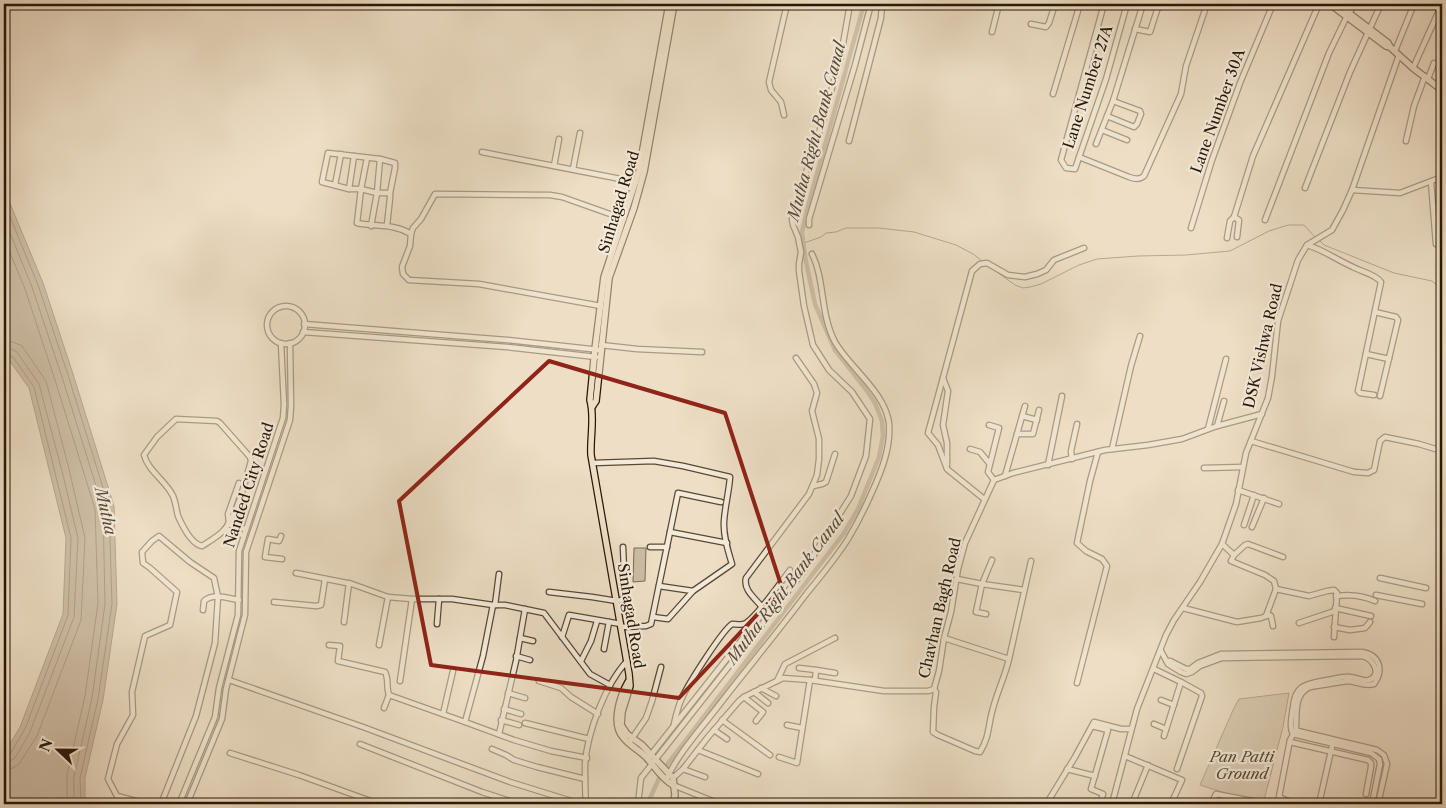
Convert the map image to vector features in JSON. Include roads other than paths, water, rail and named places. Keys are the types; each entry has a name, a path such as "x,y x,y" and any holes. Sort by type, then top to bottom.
{"main road":[{"name":"Sinhagad Road","path":"615,250 634,208 646,151 664,46 669,4"},
{"name":"Sinhagad Road","path":"664,46 674,4"},
{"path":"1330,4 1369,31 1442,90"},
{"path":"1337,4 1348,15"},
{"name":"Sinhagad Road","path":"599,348 601,306 607,278 646,151"},
{"name":"Sinhagad Road","path":"607,278 597,357 596,401 592,407 590,442 629,680 623,692 616,721 618,731 640,747 672,779"},
{"name":"Sinhagad Road","path":"651,759 666,780 672,779"},
{"path":"672,779 675,795 673,804"}],"street":[{"path":"784,115 781,102 771,90 769,82 787,4"},
{"path":"651,759 803,572 851,496 866,456 870,419 852,392 829,370 813,345 804,306 799,271 802,252 792,225 800,191 824,117 836,72 850,4"},
{"path":"809,225 809,219 855,65 871,4"},
{"path":"849,141 882,4"},
{"path":"992,32 999,4"},
{"path":"1031,24 1046,27 1055,4"},
{"path":"1053,94 1080,4"},
{"name":"Lane Number 27A","path":"1104,4 1062,160 1066,168 1075,170 1106,79 1127,4"},
{"path":"1096,144 1113,101 1136,29 1144,4 1158,6 1150,32 1136,29"},
{"path":"1079,157 1129,177 1141,179 1144,176 1181,94 1186,66 1207,4"},
{"name":"Lane Number 30A","path":"1191,228 1212,160 1240,83 1273,4"},
{"path":"1227,238 1230,221 1234,217 1253,156 1319,4"},
{"path":"1264,220 1329,53 1355,4"},
{"path":"1305,188 1350,72 1381,4"},
{"path":"1309,244 1332,230 1352,190 1395,51 1414,4"},
{"path":"1413,68 1442,4"},
{"path":"1406,140 1412,114 1434,63"},
{"path":"1437,86 1442,78"},
{"path":"1107,116 1134,126 1137,124 1141,114 1140,111 1113,101"},
{"path":"1102,130 1127,140"},
{"path":"573,169 580,133"},
{"path":"554,166 559,140"},
{"path":"482,152 636,182"},
{"path":"387,225 395,168 394,163 328,153 322,182 349,189 390,193"},
{"path":"335,185 340,154"},
{"path":"349,189 354,156"},
{"path":"366,158 357,223 371,226 387,225 411,234"},
{"path":"371,226 380,160"},
{"path":"1442,170 1442,202"},
{"path":"1352,190 1400,193 1441,178"},
{"path":"1431,182 1436,244"},
{"path":"601,306 479,284 409,280 403,274 402,267 410,246 413,228 435,194 550,195 562,197 624,219"},
{"path":"1234,217 1239,220 1237,237"},
{"path":"1309,244 1380,280 1381,284 1358,391 1374,395"},
{"name":"DSK Vishwa Road","path":"1112,804 1137,710 1169,630 1222,544 1236,504 1243,467 1251,441 1268,398 1278,321 1298,260 1309,244"},
{"path":"984,499 947,469 938,445 928,433 972,271 984,263 1008,275 1026,277 1046,270 1054,260 1084,248"},
{"path":"720,804 672,779 673,765 847,540 868,501 884,464 889,438 889,422 880,400 835,341 827,322 816,265 812,254"},
{"path":"282,307 292,308 301,314 304,324 303,332 299,338 290,344 274,340 268,332 268,321 273,312 282,307"},
{"path":"1375,312 1398,319 1380,396"},
{"path":"304,324 599,348 702,352"},
{"path":"303,332 515,348 597,357"},
{"path":"1112,449 1131,366 1140,336"},
{"path":"515,348 516,341"},
{"name":"Nanded City Road","path":"179,804 215,717 219,688 237,621 239,551 283,418 281,343"},
{"name":"Nanded City Road","path":"187,804 222,719 229,680 245,616 246,552 290,420 290,344"},
{"path":"1366,354 1388,359"},
{"path":"762,607 752,597 745,584 746,578 809,494 813,486 819,459 819,440 812,411 817,393 814,384 796,358"},
{"path":"1208,429 1226,359"},
{"path":"943,378 948,391 943,425 947,442 947,469"},
{"path":"1048,465 1062,396"},
{"path":"1216,426 1224,401"},
{"path":"1005,476 1025,406"},
{"path":"1017,434 1033,434 1039,410"},
{"path":"989,425 999,428 988,472 994,480 1098,452 1182,438 1216,426 1262,414"},
{"path":"1022,416 1036,420"},
{"path":"176,420 217,421 250,457 251,462 238,503 225,529 202,546 198,545 189,536 182,524 173,496 167,486 145,459 144,454 157,437 176,420"},
{"path":"1072,459 1071,451 1077,424"},
{"path":"1251,441 1354,472 1368,474 1374,470 1380,441 1385,437 1442,451"},
{"path":"970,449 980,452 989,463"},
{"path":"1077,683 1107,566 1102,559 1086,551 1077,543 1098,452"},
{"path":"813,486 826,482 835,454"},
{"path":"593,464 654,461 730,477 730,490 724,523 732,564 694,591 668,618 653,617"},
{"path":"1204,468 1243,467"},
{"name":"Chavhan Bagh Road","path":"672,779 683,769 722,720 744,697 782,678 812,680 884,691 928,691 934,689 951,612 958,569 966,543 994,480"},
{"path":"229,523 228,514 239,483"},
{"path":"1238,490 1279,504"},
{"path":"562,636 569,616 609,622 621,626 646,626 651,624 678,494 721,502"},
{"path":"1244,525 1254,495"},
{"path":"1252,527 1264,498"},
{"path":"229,523 245,530"},
{"path":"225,529 243,535"},
{"path":"670,532 727,544"},
{"path":"147,804 118,796 108,779 117,744 133,715 132,692 145,636 170,625 176,598 177,592 143,563 142,552 159,536 190,562 214,578 218,597 215,644 196,716 161,804"},
{"path":"281,536 279,541 268,539 265,557 282,559"},
{"path":"1222,544 1234,555"},
{"path":"1267,613 1276,589 1274,582 1265,575 1231,561 1234,555 1248,544 1283,557"},
{"path":"650,546 667,547"},
{"path":"548,592 592,596 617,601 622,600 625,594 623,547"},
{"path":"986,614 976,612 982,584 992,560"},
{"path":"934,689 936,692 933,732 938,736 980,752 985,745 989,733 992,712 1009,660 1031,561"},
{"path":"673,727 683,696 728,627 732,624 746,622 762,607 790,570"},
{"path":"296,573 349,584 388,597 452,599 544,612 590,674 610,685"},
{"path":"465,722 483,656 499,574"},
{"path":"1380,578 1426,588"},
{"path":"274,602 321,605 325,579"},
{"path":"957,579 1024,590"},
{"path":"344,622 349,584"},
{"path":"660,586 694,591"},
{"path":"1276,589 1309,596 1327,590 1337,592 1334,637"},
{"path":"1336,596 1347,594 1375,601"},
{"path":"1376,595 1422,604"},
{"path":"202,610 204,601 207,598 218,597 239,600"},
{"path":"379,645 388,597"},
{"path":"400,681 412,599"},
{"path":"437,624 439,599"},
{"path":"638,804 641,778 651,759 673,727 758,618 762,607"},
{"path":"1183,608 1237,622 1267,613"},
{"path":"499,734 525,609"},
{"path":"1299,623 1335,610 1371,616"},
{"path":"1267,613 1271,616 1273,626"},
{"path":"581,661 598,621"},
{"path":"604,649 609,622"},
{"path":"1334,627 1350,630 1365,628 1370,622"},
{"path":"520,638 533,641"},
{"path":"777,681 785,664 835,638"},
{"path":"944,638 1009,660"},
{"path":"329,646 340,646 338,661 385,672 389,695 384,708"},
{"path":"1161,651 1167,661 1186,670 1221,654 1368,657 1375,666 1374,677 1370,680"},
{"path":"1275,655 1362,652 1370,653 1379,665 1379,673 1374,684 1367,686 1347,681 1310,687 1299,697 1294,730 1279,797 1290,804"},
{"path":"516,656 530,660"},
{"path":"586,804 585,779 588,739 610,685 627,661"},
{"path":"631,741 646,718 661,667"},
{"path":"799,668 835,673"},
{"path":"1154,669 1201,693 1202,696 1177,769"},
{"path":"779,757 797,762 802,728 812,680 816,670"},
{"path":"443,714 453,672"},
{"path":"1294,730 1295,696 1302,686 1309,683 1346,677 1370,680 1374,684"},
{"path":"229,680 363,727 510,782 581,804"},
{"path":"539,681 561,688 571,697 598,714"},
{"path":"1164,736 1181,682"},
{"path":"761,688 776,696"},
{"path":"754,692 768,703"},
{"path":"508,693 525,698"},
{"path":"389,695 514,740 551,751 586,758"},
{"path":"744,697 763,712 756,721"},
{"path":"1161,700 1174,705"},
{"path":"217,707 224,708"},
{"path":"504,709 521,714"},
{"path":"501,720 520,725"},
{"path":"722,720 770,755"},
{"path":"1050,804 1047,803 1094,722 1121,729 1132,729"},
{"path":"525,723 588,739"},
{"path":"1154,724 1166,729"},
{"path":"786,725 802,728"},
{"path":"1092,726 1108,730 1091,789 1104,794 1100,804"},
{"path":"714,730 727,739"},
{"path":"1294,730 1371,753 1379,758 1380,764 1372,804"},
{"path":"1290,742 1368,760 1371,763 1371,767 1366,794"},
{"path":"1319,804 1333,742"},
{"path":"1333,742 1377,750 1384,755 1387,764 1378,804"},
{"path":"360,744 482,792 519,804"},
{"path":"492,750 529,765 585,779"},
{"path":"698,750 758,774"},
{"path":"230,754 299,775 379,804"},
{"path":"1124,756 1182,780 1171,804"},
{"path":"1132,804 1148,765"},
{"path":"683,769 705,777"},
{"path":"1067,769 1095,776"},
{"path":"1210,804 1216,794 1267,804 1271,802 1290,804"}],"water":[{"name":"Mutha","path":"4,189 43,283 114,506 117,604 103,700 85,778 85,804 4,804 4,754 20,727 63,614 66,538 29,388 9,360 4,364"}],"waterway":[{"name":"Mutha Right Bank Canal","path":"650,804 650,798 663,770 844,533 858,509 879,457 883,436 882,421 875,403 835,350 815,304 802,232 864,4"},
{"path":"987,265 1015,285 1023,288 1041,284 1079,265 1097,259 1230,251 1269,231 1288,225 1304,225 1316,238"},
{"path":"804,243 821,237 826,233 846,228 879,228 914,232 956,245 982,261"},
{"path":"1319,240 1324,245 1394,273 1432,281 1442,290"}],"park label":[{"name":"Pan Patti Ground","path":"1242,766"}]}
